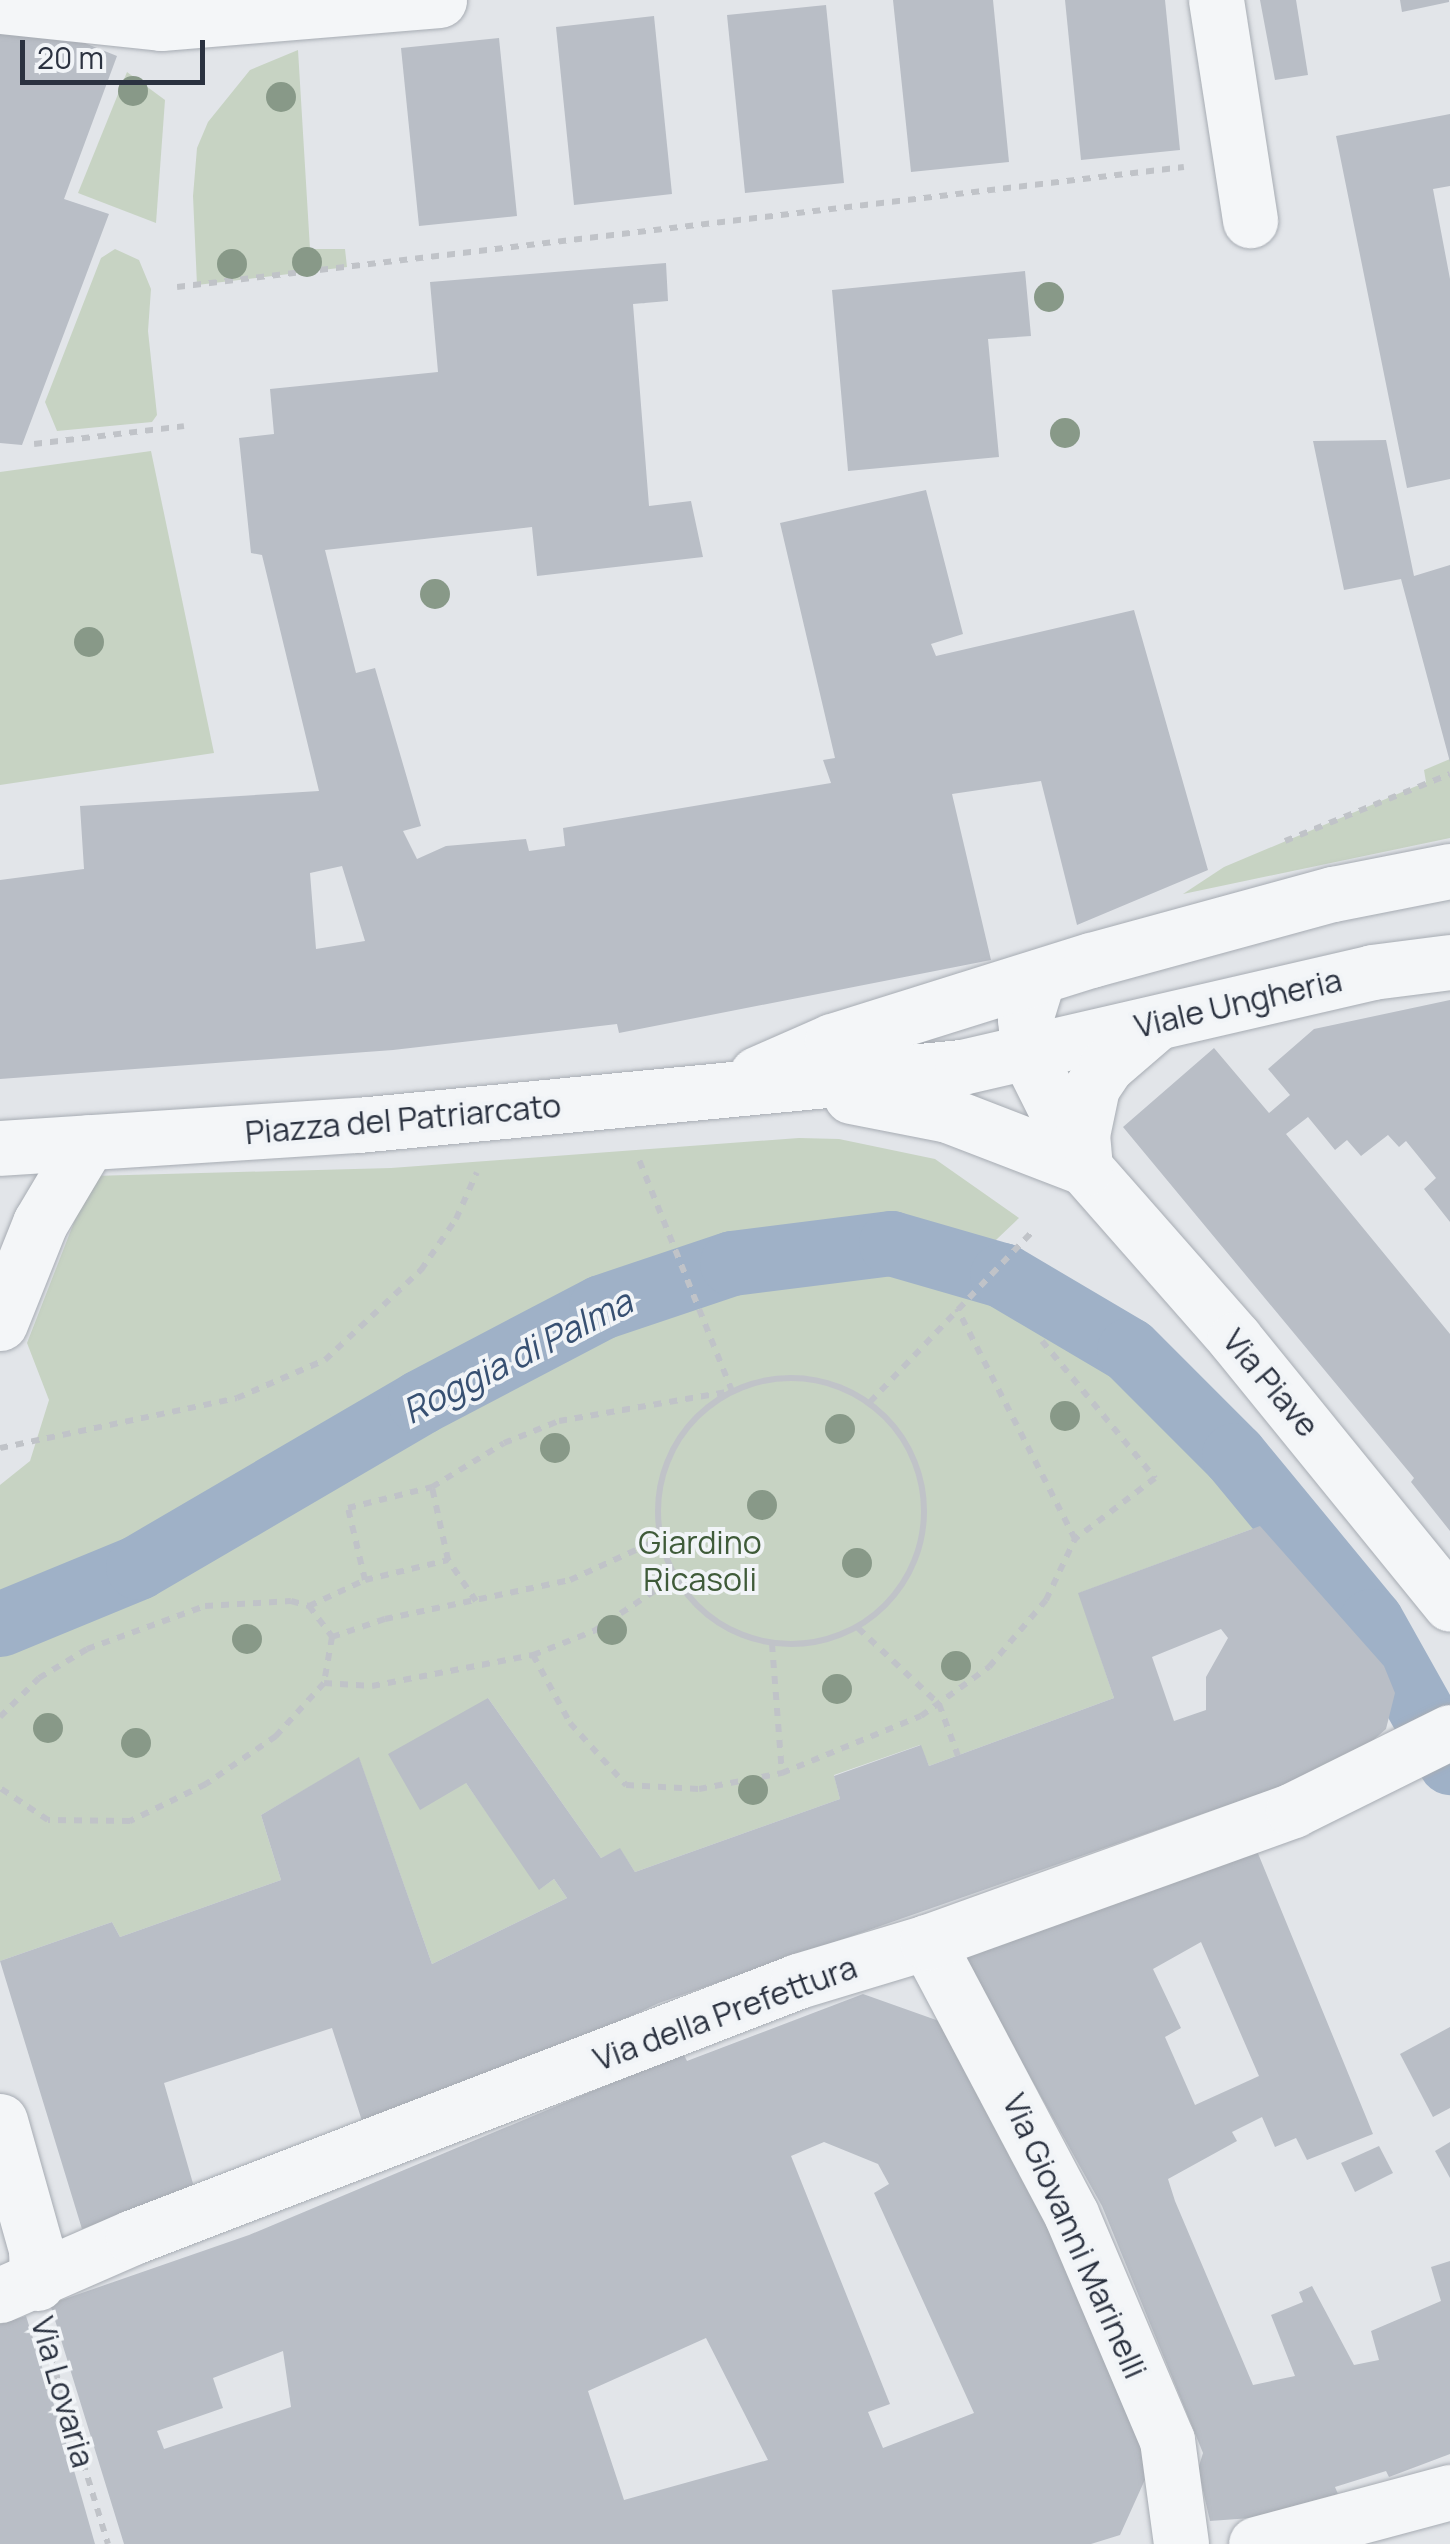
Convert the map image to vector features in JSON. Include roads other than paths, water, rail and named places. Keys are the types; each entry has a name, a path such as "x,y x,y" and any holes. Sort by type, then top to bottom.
{"street":[{"path":"0,6 160,23 439,0"},
{"path":"1216,0 1250,220"},
{"path":"1085,1168 1029,1056 1024,1019 1038,977 1333,894 1450,870"},
{"name":"Viale Ungheria","path":"1029,1056 1372,972 1450,962"},
{"name":"Piazza del Patriarcato","path":"718,1092 832,1041 1038,977"},
{"path":"1085,1168 1082,1135 1092,1087 1106,1066 1159,1022"},
{"path":"832,1041 882,1041 962,1067 1085,1168"},
{"name":"Piazza del Patriarcato","path":"0,1148 789,1086 1029,1056"},
{"path":"789,1086 948,1115 1085,1168"},
{"path":"6,1280 88,1142"},
{"name":"Via Piave","path":"1085,1168 1235,1338 1450,1604"},
{"name":"Via della Prefettura","path":"19,2289 133,2237 798,1981 928,1942 1293,1810 1450,1732"},
{"name":"Via Giovanni Marinelli","path":"928,1942 1070,2214 1167,2440 1180,2544"},
{"name":"Via Lovaria","path":"0,2121 36,2250 19,2289"},
{"path":"1256,2544 1450,2492"}],"waterway":[{"name":"Roggia di Palma","path":"0,1624 138,1567 420,1402 601,1307 732,1263 891,1243 1002,1275 1129,1350 1234,1455 1371,1621 1450,1762"}],"park label":[{"name":"Giardino Ricasoli","path":"700,1562"}]}
